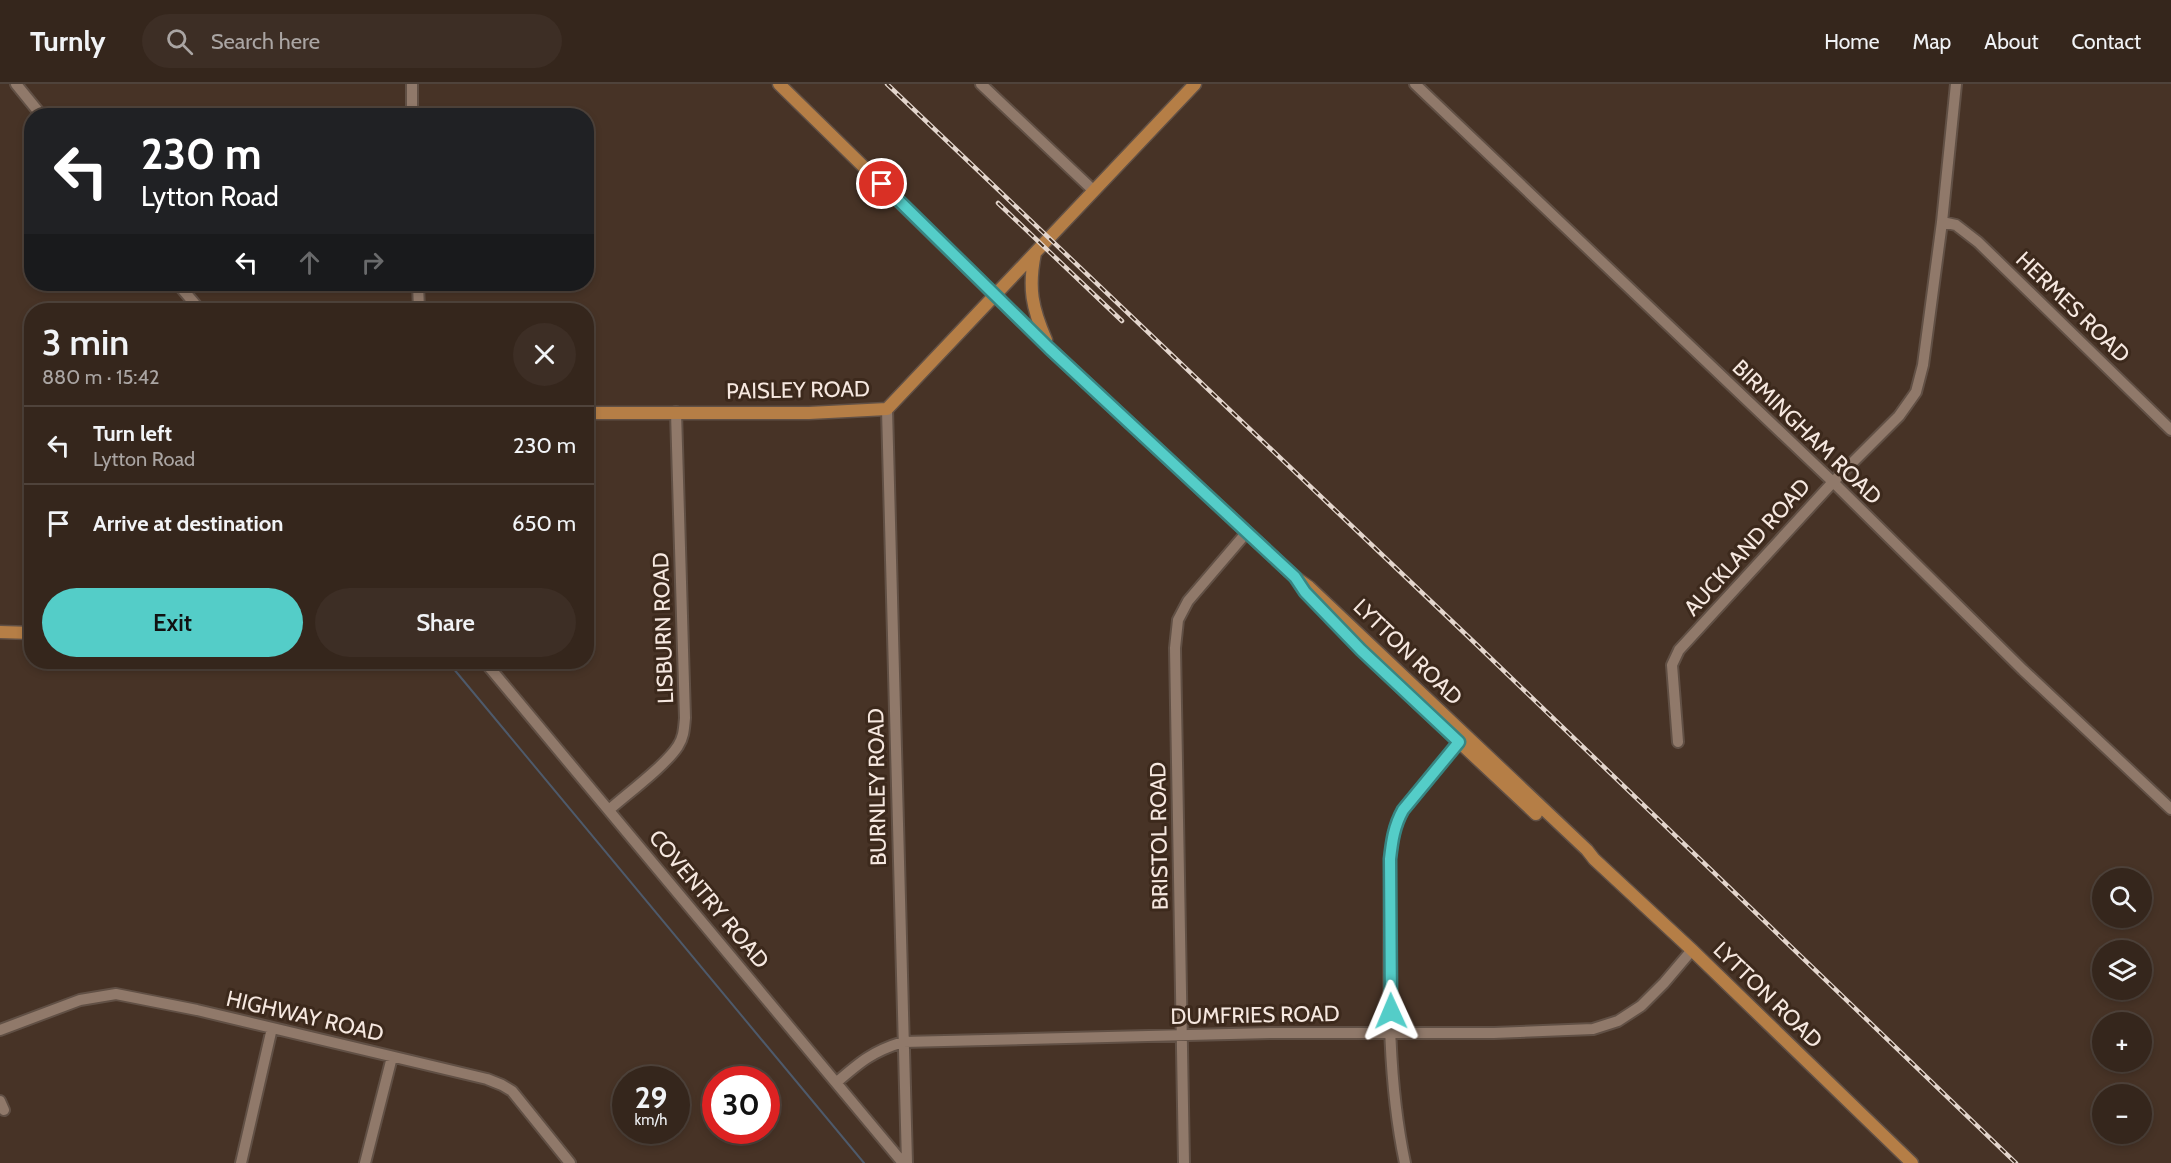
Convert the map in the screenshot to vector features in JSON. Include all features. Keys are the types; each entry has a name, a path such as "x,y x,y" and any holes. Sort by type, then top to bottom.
{"main road":[{"name":"LYTTON ROAD","path":"778,84 1049,348 1295,577 1309,587 1462,739 1587,850 1912,1163"},
{"name":"PAISLEY ROAD","path":"594,413 809,413 887,410 1195,84"},
{"path":"1035,252 1031,272 1032,304 1049,348"},
{"path":"0,632 24,633"}],"street":[{"path":"16,84 36,108"},
{"path":"412,84 412,108"},
{"path":"981,84 1094,191"},
{"name":"BIRMINGHAM ROAD","path":"1415,84 1833,482 2023,670 2171,809"},
{"name":"AUCKLAND ROAD","path":"1678,742 1672,665 1679,651 1833,482 1899,416 1916,392 1923,364 1942,222 1956,84"},
{"name":"HERMES ROAD","path":"1942,222 1961,228 1978,242 2171,430"},
{"path":"184,291 194,303"},
{"name":"BURNLEY ROAD","path":"887,410 905,1163"},
{"name":"LISBURN ROAD","path":"609,810 669,757 679,745 684,733 676,412"},
{"name":"BRISTOL ROAD","path":"1184,1163 1175,648 1178,620 1188,602 1247,532"},
{"name":"COVENTRY ROAD","path":"491,669 905,1163"},
{"path":"1405,1163 1398,1129 1391,1033 1390,859 1392,837 1403,810 1462,739"},
{"name":"DUMFRIES ROAD","path":"837,1082 872,1053 903,1042 1270,1033 1494,1033 1593,1029 1618,1021 1641,1006 1692,950"},
{"name":"HIGHWAY ROAD","path":"0,1030 94,996 116,994 197,1010 487,1079 502,1085 517,1098 570,1163"},
{"path":"241,1163 272,1029"},
{"path":"366,1163 392,1057"}],"waterway":[{"path":"454,669 864,1163"}],"railway":[{"path":"887,84 1477,645 2016,1163"},
{"path":"998,203 1122,321"}],"route":[{"path":"882,184 1049,348 1295,577 1305,592 1361,650 1459,742 1403,810 1392,837 1390,859 1391,1011"}]}
